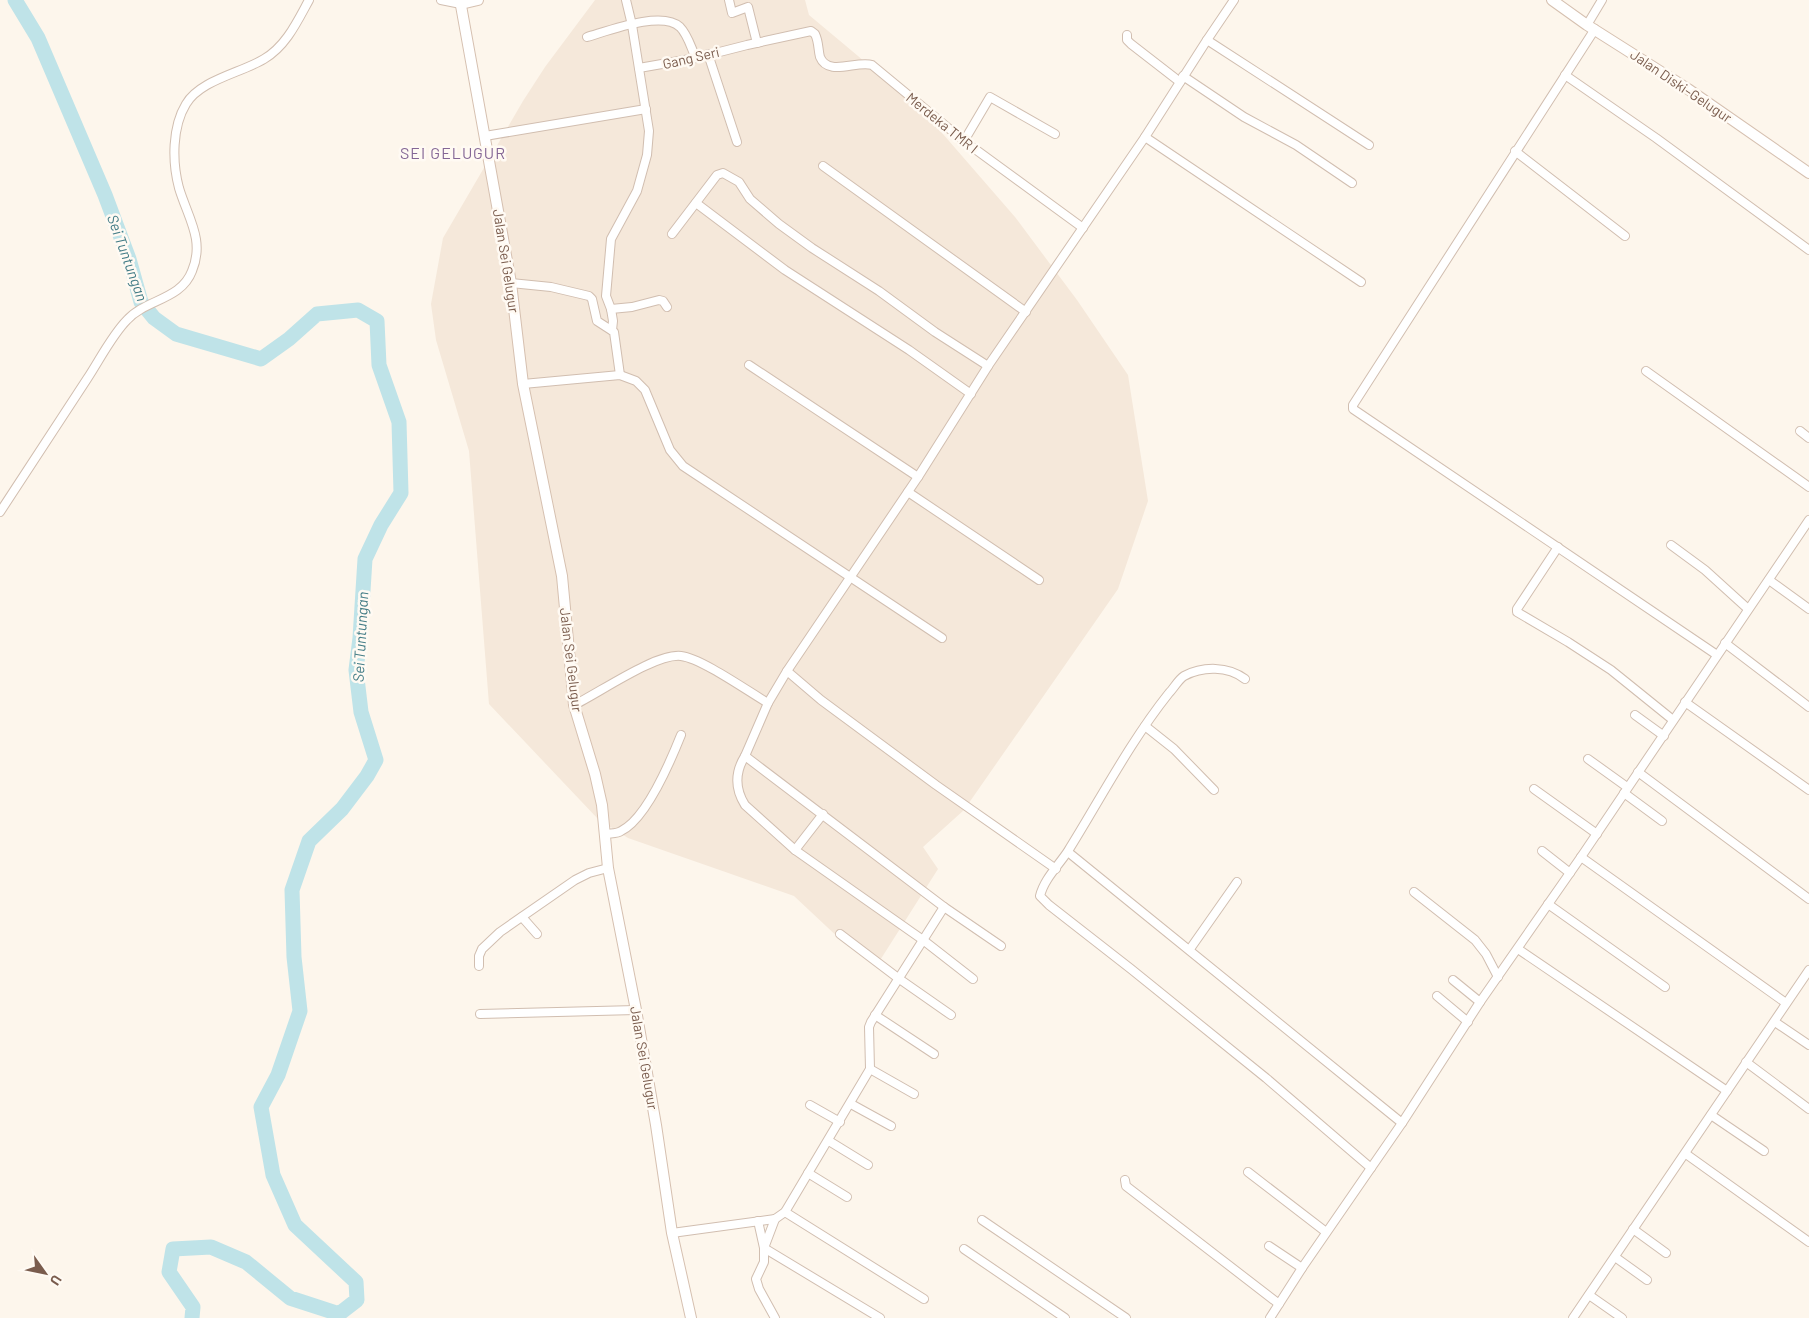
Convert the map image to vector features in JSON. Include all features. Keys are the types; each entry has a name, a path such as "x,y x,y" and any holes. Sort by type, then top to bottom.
{"main road":[{"path":"460,2 478,0"},
{"name":"Jalan Diski–Gelugur","path":"1552,0 1688,89 1809,173"},
{"name":"Jalan Sei Gelugur","path":"460,2 511,283 523,384 562,576 574,705 595,774 606,834 608,868 636,1010 672,1232 691,1318"}],"street":[{"path":"0,512 123,324 137,312 174,292 184,285 189,278 195,261 197,238 178,186 175,142 178,119 186,104 196,92 228,75 264,60 289,36 309,0"},
{"path":"441,0 460,2"},
{"path":"612,330 611,309 606,296 611,238 637,191 644,170 649,131 632,25 626,0"},
{"path":"729,0 732,13 748,8 757,43"},
{"path":"973,978 795,850 745,805 740,798 737,783 739,767 768,703 787,671 918,477 988,366 1145,137 1234,0"},
{"path":"1602,0 1591,27 1565,75 1353,405 1353,409 1717,655"},
{"path":"587,37 632,25 664,20 676,24 686,34 696,58"},
{"name":"Gang Seri","path":"639,68 696,58 811,31"},
{"name":"Merdeka TMR I","path":"811,31 815,34 820,58 826,64 832,67 864,63 872,65 964,141 1083,228"},
{"path":"1127,35 1127,40 1131,44 1182,79 1244,117 1296,145 1352,183"},
{"path":"1207,40 1369,145"},
{"path":"708,54 737,142"},
{"path":"1565,75 1656,138 1809,250"},
{"path":"964,141 990,97 1055,134"},
{"path":"485,136 646,108"},
{"path":"1145,137 1361,282"},
{"path":"1515,151 1625,236"},
{"path":"824,166 1026,312"},
{"path":"672,234 717,175 723,173 739,182 750,199 792,234 988,366"},
{"path":"696,203 785,270 841,308 909,350 971,394"},
{"path":"511,283 551,287 589,296 592,299 597,322 612,330 616,337 620,375"},
{"path":"611,309 632,307 659,300 667,307"},
{"path":"749,365 918,477"},
{"path":"1646,371 1809,487"},
{"path":"523,384 620,375 636,380 645,390 670,450 683,466 942,638"},
{"path":"1800,431 1809,438"},
{"path":"908,492 1039,580"},
{"path":"1270,1318 1326,1232 1402,1123 1480,1002 1582,857 1809,520"},
{"path":"1671,545 1705,570 1748,609"},
{"path":"1558,547 1516,612 1610,670 1674,720"},
{"path":"1769,580 1809,609"},
{"path":"1725,643 1809,708"},
{"path":"574,705 659,660 681,656 695,659 768,703"},
{"path":"1245,679 1233,671 1216,669 1202,669 1184,676 1154,712 1040,896 1042,900 1131,968 1266,1078 1371,1168"},
{"path":"787,671 821,700 936,785 1056,869"},
{"path":"1685,702 1809,790"},
{"path":"1635,715 1664,736"},
{"path":"1145,726 1174,749 1214,790"},
{"path":"606,834 620,832 633,822 659,785 681,735"},
{"path":"745,756 944,907 1001,946"},
{"path":"1588,759 1662,821"},
{"path":"1638,772 1809,899"},
{"path":"1534,789 1597,834"},
{"path":"795,850 823,814"},
{"path":"1542,851 1570,873"},
{"path":"1068,852 1190,949 1402,1123"},
{"path":"1582,857 1786,1003"},
{"path":"479,966 479,956 482,949 500,932 575,880 589,873 608,868"},
{"path":"1190,949 1237,882"},
{"path":"1414,892 1475,940 1498,977"},
{"path":"1548,904 1665,987"},
{"path":"672,1232 775,1219 785,1212 851,1104 870,1069 869,1026 944,907"},
{"path":"522,918 537,934"},
{"path":"840,934 951,1015"},
{"path":"1518,949 1727,1091"},
{"path":"1573,1318 1809,970"},
{"path":"1453,980 1480,1002"},
{"path":"1437,996 1468,1022"},
{"path":"480,1014 636,1010"},
{"path":"875,1015 934,1054"},
{"path":"1774,1022 1809,1045"},
{"path":"1746,1062 1809,1109"},
{"path":"870,1069 914,1094"},
{"path":"851,1104 891,1126"},
{"path":"810,1105 840,1122"},
{"path":"1711,1115 1764,1151"},
{"path":"829,1141 868,1164"},
{"path":"1686,1154 1809,1242"},
{"path":"1248,1172 1326,1232"},
{"path":"808,1173 847,1197"},
{"path":"1125,1180 1126,1186 1279,1304"},
{"path":"785,1212 924,1299"},
{"path":"764,1248 775,1219"},
{"path":"982,1220 1126,1318"},
{"path":"758,1221 764,1248 764,1262 756,1279 759,1289 775,1318"},
{"path":"1633,1229 1666,1253"},
{"path":"1269,1246 1302,1268"},
{"path":"764,1248 880,1318"},
{"path":"964,1248 1065,1318"},
{"path":"1615,1257 1647,1280"},
{"path":"1589,1295 1622,1318"}],"shaded area":[{"path":"595,0 805,0 809,15 936,126 1015,217 1077,300 1128,375 1148,501 1118,589 964,810 923,847 938,869 877,965 842,941 794,896 628,838 598,819 489,704 469,451 436,340 431,304 443,238 523,101 545,67"}],"waterway":[{"name":"Sei Tuntungan","path":"15,0 38,38 105,195 129,259 141,302 154,318 176,334 261,359 289,339 317,314 358,310 377,321 379,365 399,422 401,493 381,525 365,559 356,670 361,712 376,760 367,776 342,809 309,841 292,890 294,957 300,1011 278,1075 261,1107 273,1175 295,1225 356,1282 357,1300 339,1314 290,1298 246,1262 211,1247 173,1249 169,1272 193,1307 192,1318"}],"district":[{"name":"SEI GELUGUR","path":"453,153"}]}
